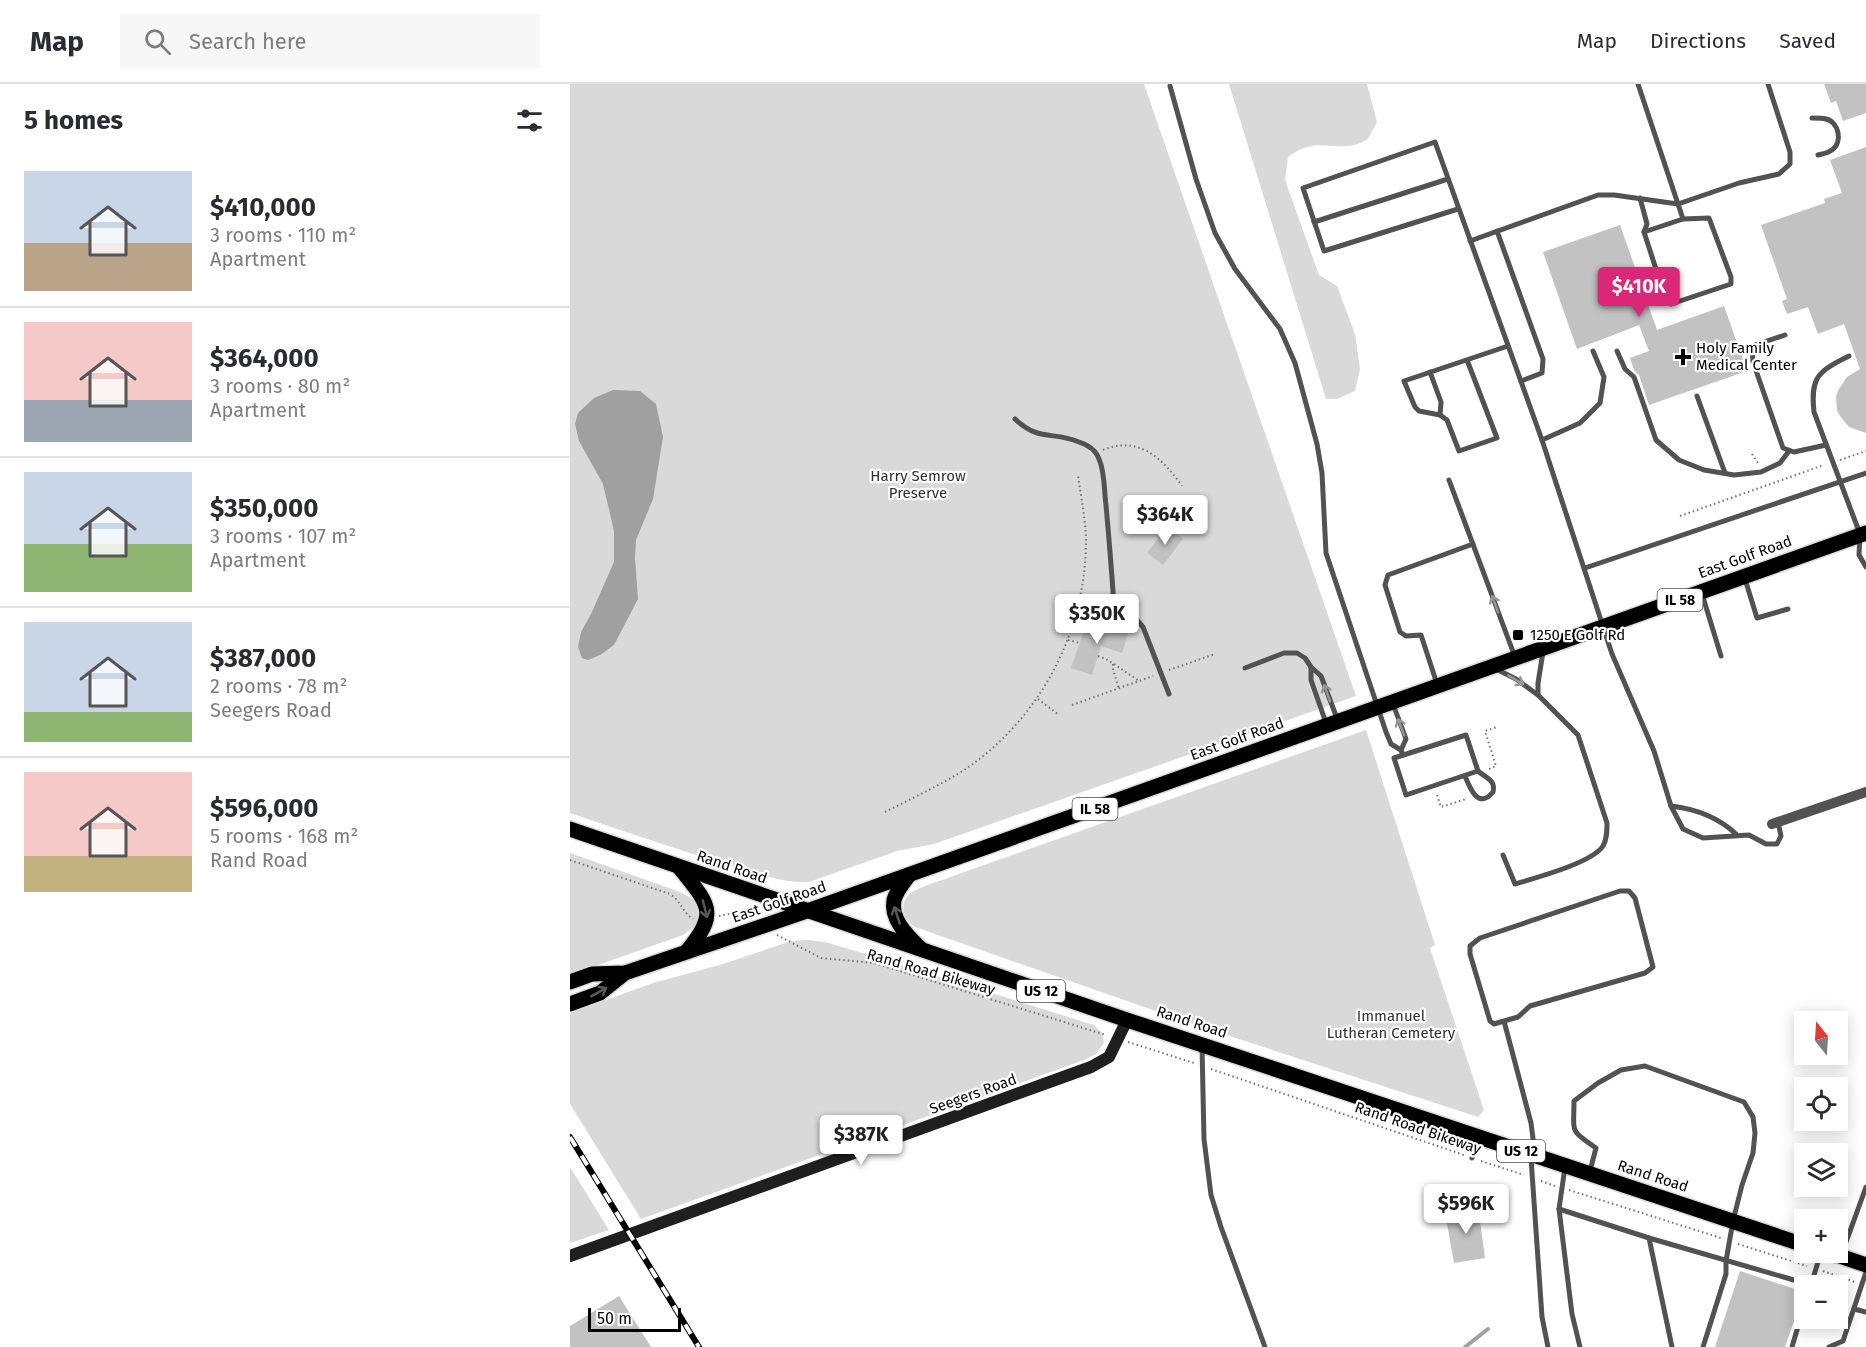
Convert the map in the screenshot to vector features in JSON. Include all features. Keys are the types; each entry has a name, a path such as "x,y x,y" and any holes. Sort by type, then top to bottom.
{"main road":[{"name":"East Golf Road","path":"570,982 592,975 625,973 807,911 1393,704 1864,533"},
{"name":"Rand Road","path":"570,829 1127,1020 1794,1242"},
{"path":"679,867 702,897 708,911 708,919 700,935 686,952"},
{"path":"909,875 894,900 894,911 906,933 923,951"},
{"name":"East Golf Road","path":"570,1004 600,993 625,973"},
{"path":"1848,1259 1866,1265"}],"street":[{"path":"1775,823 1866,792"},
{"name":"Seegers Road","path":"570,1257 629,1233 1091,1067 1110,1057 1127,1020"}],"lane":[{"path":"1638,84 1683,219"},
{"path":"1470,242 1598,195 1678,204 1739,183 1779,174 1790,164 1790,152 1768,84"},
{"path":"1170,86 1196,179 1215,233 1235,268 1280,329 1295,363 1315,435 1322,473 1326,553 1391,744 1402,752"},
{"path":"1812,118 1828,119 1836,125 1838,133 1838,143 1832,150 1818,155"},
{"path":"1458,209 1324,251 1303,188 1435,142 1542,440 1613,657 1654,751 1671,806 1683,829 1703,838 1736,834 1749,835 1766,844 1778,844 1782,836 1775,823"},
{"path":"1314,222 1448,179"},
{"path":"1640,198 1647,224 1644,232 1666,300 1671,304 1731,284 1731,278 1709,218 1683,219 1644,232"},
{"path":"1497,231 1543,359 1542,373 1521,381"},
{"path":"1785,334 1752,346 1753,362 1783,448 1794,452 1826,445"},
{"path":"1467,360 1497,438 1459,451 1447,420 1440,415 1419,411 1404,381 1508,346"},
{"path":"1542,440 1580,423 1600,403 1604,377 1593,351"},
{"path":"1617,351 1625,369 1634,377 1656,440 1679,460 1704,470 1734,474 1761,472 1780,463 1789,451"},
{"path":"1849,356 1826,368 1817,377 1812,394 1815,412 1832,463 1864,533 1859,555 1866,567"},
{"path":"1430,372 1440,402 1440,415"},
{"path":"1697,396 1725,473"},
{"path":"1015,419 1025,429 1041,436 1078,441 1095,450 1100,460 1104,486 1114,607 1136,618 1143,627 1169,694"},
{"path":"1585,568 1866,473"},
{"path":"1449,480 1515,659"},
{"path":"1438,687 1421,635 1406,636 1400,632 1385,585 1388,574 1473,544"},
{"path":"1744,577 1757,618 1788,609"},
{"path":"1702,592 1721,656"},
{"path":"1538,694 1544,649"},
{"path":"1245,668 1284,653 1297,653 1305,658 1321,676 1333,725"},
{"path":"1311,667 1311,680 1333,725"},
{"path":"1492,667 1538,694 1578,735 1607,823 1604,845 1598,852 1580,862 1515,884 1503,855"},
{"path":"1393,704 1406,739 1402,752"},
{"path":"1466,776 1474,795 1482,799 1493,792 1494,784 1478,771 1466,735 1402,752 1394,758 1406,795 1478,771"},
{"path":"1671,806 1690,808 1712,817 1725,824 1736,834"},
{"path":"1620,891 1629,891 1635,898 1653,967 1645,973 1530,1006 1518,1017 1504,1021 1494,1024 1490,1021 1470,954 1470,946 1480,938 1491,934 1620,891"},
{"path":"1504,1021 1532,1123 1531,1177 1542,1317 1548,1347"},
{"path":"1202,1044 1204,1139 1211,1195 1265,1347"},
{"path":"1589,1173 1596,1148 1577,1136 1574,1129 1574,1101 1598,1083 1621,1070 1645,1066 1744,1102 1752,1116 1755,1133 1753,1153 1733,1221 1726,1274 1703,1347"},
{"path":"1472,1158 1477,1136"},
{"path":"1565,1165 1559,1209 1572,1314 1580,1347"},
{"path":"1848,1225 1866,1187"},
{"path":"1559,1209 1811,1286 1818,1263"},
{"path":"1648,1238 1672,1347"},
{"path":"1829,1347 1843,1341 1866,1272"},
{"path":"1854,1309 1866,1312"},
{"path":"1792,1347 1797,1329"}],"path":[{"path":"1096,453 1120,445 1140,448 1153,454 1167,465 1182,486"},
{"path":"1680,516 1866,451"},
{"path":"885,812 950,778 998,743 1037,698 1060,660 1079,605 1086,543 1084,512 1077,475"},
{"path":"1068,640 1080,643"},
{"path":"1072,705 1215,654"},
{"path":"1098,656 1139,681"},
{"path":"1113,664 1119,688"},
{"path":"1037,698 1059,715"},
{"path":"570,860 670,894 678,899 687,914 694,920"},
{"path":"716,917 735,915"},
{"name":"Rand Road Bikeway","path":"791,941 820,958 874,963 1102,1033"},
{"name":"Rand Road Bikeway","path":"1136,1045 1561,1188 1862,1285"}],"green space":[{"name":"Harry Semrow Preserve","path":"570,84 1144,84 1356,696 934,844 897,851 809,882 789,881 760,874 570,813"},
{"path":"1229,84 1367,84 1377,122 1368,139 1354,145 1306,147 1288,157 1285,180 1319,275 1337,286 1355,334 1360,369 1355,391 1337,399 1326,399"},
{"name":"Immanuel Lutheran Cemetery","path":"1366,730 1435,945 1430,948 1484,1110 1478,1117 1199,1026 915,927 907,920 904,901 914,891 925,886"},
{"path":"570,853 691,898 700,909 698,924 683,935 570,975"},
{"path":"791,941 825,942 886,960 1094,1025 1102,1033 1104,1043 1096,1054 1084,1060 641,1219 570,1104 570,1013 653,983 723,964"},
{"path":"570,1167 609,1230 570,1243"}],"shaded area":[{"path":"613,390 640,391 656,404 663,437 653,499 636,540 638,599 614,645 588,660 582,658 578,647 581,632 614,562 614,531 603,484 579,441 575,424 578,413 594,398"}],"building":[{"path":"1824,84 1866,84 1866,113 1843,121 1836,101 1831,103"},
{"path":"1866,147 1866,433 1849,427 1837,410 1836,396 1839,389 1847,377 1860,369 1844,324 1818,334 1808,307 1787,314 1782,301 1787,299 1761,225 1825,203 1824,199 1842,193 1830,160"},
{"path":"1620,225 1657,330 1724,306 1747,371 1649,405 1639,375 1634,370 1630,358 1649,351 1639,325 1577,349 1543,252"},
{"path":"1167,527 1183,539 1163,565 1147,553"},
{"path":"1093,619 1108,624 1107,627 1128,634 1122,653 1101,646 1092,675 1071,668 1086,625 1091,626"},
{"path":"1478,1206 1485,1258 1454,1263 1446,1218 1452,1210"},
{"path":"1740,1271 1794,1289 1794,1321 1785,1347 1715,1347"},
{"path":"619,1296 651,1347 570,1347 570,1326"}],"waterway":[{"path":"1465,1347 1488,1329"}],"railway":[{"path":"570,1137 699,1347"}],"place":[{"name":"Holy Family Medical Center","path":"1683,357"},
{"name":"1250 E Golf Rd","path":"1518,635"}]}
